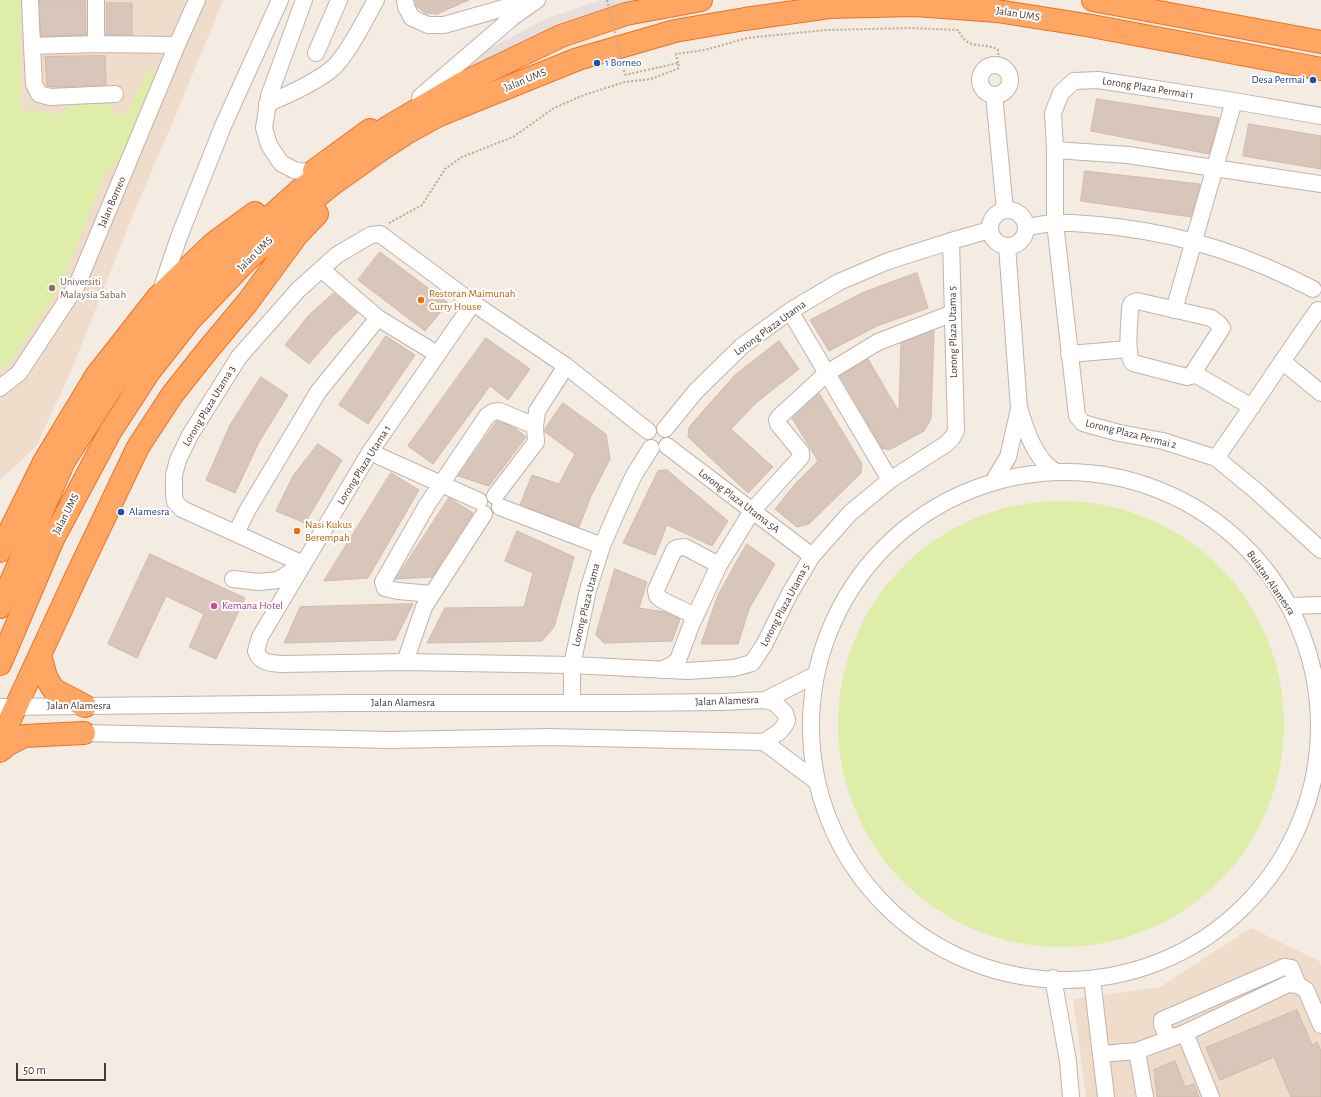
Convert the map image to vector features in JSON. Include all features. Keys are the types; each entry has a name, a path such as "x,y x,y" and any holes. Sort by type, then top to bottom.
{"highway":[{"name":"Jalan UMS","path":"0,607 64,461 110,390 154,332 186,294 305,182 388,127 461,84 561,36 626,14 701,0"},
{"path":"1093,0 1132,4 1321,42"},
{"name":"Jalan UMS","path":"0,664 53,539 110,432 149,372 185,327 242,265 298,212 334,183 382,149 408,132 439,115 578,59 675,31 829,7 915,5 997,11 1086,25 1321,69"},
{"path":"0,551 44,462 96,376 158,297 214,243 305,182 376,126 420,97 461,84"},
{"path":"84,733 24,736 7,745 0,743 8,707 40,655 138,447 172,395 247,303 297,234 355,180 417,135 439,115"},
{"path":"40,655 46,677 53,689 85,706"}],"street":[{"path":"30,0 34,84 39,94 50,97 115,94"},
{"path":"96,0 96,44"},
{"name":"Jalan Borneo","path":"0,388 19,373 77,285 197,0"},
{"path":"158,297 223,126 280,0"},
{"path":"304,0 284,56 274,78 267,104 264,128 269,145 281,163 294,170 305,182"},
{"path":"316,53 339,0"},
{"path":"267,104 323,76 335,66 348,48 376,0"},
{"path":"405,0 406,7 412,18 428,24 444,25 533,0"},
{"path":"420,97 514,16 537,0"},
{"path":"32,46 96,44 177,45"},
{"path":"993,64 998,65 1007,70 1010,79 1007,89 1004,92 994,95 985,92 979,83 979,78 984,69 988,66 993,64"},
{"name":"Lorong Plaza Permai 1","path":"1055,223 1055,150 1053,113 1061,93 1074,81 1098,80 1321,116"},
{"path":"994,95 1005,210"},
{"path":"1174,310 1234,101"},
{"path":"1055,150 1128,155 1321,184"},
{"path":"1005,210 1017,212 1022,216 1026,227 1023,238 1013,245 1007,246 996,241 990,230 990,225 995,215 1005,210"},
{"path":"1026,227 1055,223 1102,225 1148,231 1194,241 1224,250 1317,286 1310,298 1314,308 1320,311 1282,362 1216,458"},
{"name":"Lorong Plaza Permai 2","path":"1055,223 1076,416 1083,423 1119,433 1163,441 1216,458 1255,490 1321,550"},
{"name":"Lorong Plaza Utama","path":"665,429 696,391 742,346 790,311 839,282 888,261 990,230"},
{"path":"380,234 473,303 566,366 648,432"},
{"name":"Lorong Plaza Utama 3","path":"303,564 182,509 175,502 174,475 178,460 190,435 239,357 298,290 337,255 371,235 380,234"},
{"name":"Lorong Plaza Utama 5","path":"257,655 265,662 281,664 405,662 572,665 686,671 734,668 752,663 764,646 790,593 812,556 850,513 890,480 946,444 952,438 956,430 951,241"},
{"path":"1007,246 1019,408 1025,429 1044,463 1056,472"},
{"path":"321,269 378,318 437,354"},
{"path":"1137,301 1211,318 1222,328 1191,376 1187,377 1133,364 1129,357 1129,349 1130,308 1132,303 1137,301"},
{"name":"Lorong Plaza Utama 1","path":"257,655 256,651 260,638 370,452 473,303"},
{"path":"790,311 890,480"},
{"path":"661,670 672,665 678,660 695,616 719,565 752,512 801,457 801,452 778,424 780,417 827,372 878,342 953,313"},
{"path":"236,533 250,505 318,392 378,318"},
{"path":"1069,354 1129,349"},
{"path":"1282,362 1321,393"},
{"path":"370,452 440,483 492,515 495,513 498,501 536,442 535,426 537,411 566,366"},
{"path":"1193,373 1252,407"},
{"path":"993,482 1008,457 1019,408"},
{"path":"432,594 398,591 385,588 383,582 440,483 487,416 493,412 499,411 535,426"},
{"path":"658,427 665,429 669,435 669,442 667,446 661,450 654,450 648,446 646,439 648,432 651,429 658,427"},
{"name":"Lorong Plaza Utama 5A","path":"667,446 752,512 812,556"},
{"name":"Lorong Plaza Utama","path":"572,703 572,665 588,590 602,546 618,509 634,475 651,448"},
{"name":"Bulatan Alamesra","path":"1056,472 1127,479 1193,506 1249,549 1291,606 1317,661 1320,718 1316,772 1300,824 1274,871 1238,912 1194,944 1145,967 1092,978 1030,978 970,962 915,932 870,891 861,878 836,839 816,781 810,746 810,710 815,675 829,631 850,590 878,554 912,524 951,499 993,482 1024,475 1056,472"},
{"path":"498,501 602,546"},
{"path":"405,662 424,607 481,507"},
{"path":"695,616 662,600 657,596 656,590 674,550 685,547 719,565"},
{"path":"233,579 259,582 278,580 303,564"},
{"path":"1291,606 1321,605"},
{"path":"765,700 815,675"},
{"name":"Jalan Alamesra","path":"8,707 348,703 721,702 765,700 775,703 785,713 787,720 786,725 764,742"},
{"path":"84,733 390,740 550,737 764,742 816,781"},
{"path":"1169,1039 1162,1025 1162,1020 1284,967 1291,968 1298,985"},
{"path":"1053,978 1068,1061 1071,1097"},
{"path":"1092,978 1106,1097"},
{"path":"1101,1054 1137,1051 1185,1033 1288,984 1298,985 1306,990 1321,1025"},
{"path":"1185,1033 1212,1097"},
{"path":"1137,1051 1145,1097"}],"path":[{"path":"607,0 626,74 678,64"},
{"path":"380,234 390,222 422,205 445,169 462,157 514,137 554,108 584,95 625,82 651,79 677,69 679,68 676,54 704,50 747,38 826,30 910,28 958,30 964,40 971,44 991,46 998,50 998,65"}],"shaded area":[{"name":"Universiti Malaysia Sabah","path":"0,0 223,0 137,205 71,371 37,445 0,479"},
{"path":"601,0 657,0 443,82 447,71 546,19"},
{"path":"1251,928 1319,961 1321,966 1321,1097 1086,1097 1073,999 1160,987"}],"green space":[{"path":"0,0 20,0 21,110 59,114 75,102 107,101 114,113 126,115 147,72 162,67 120,162 106,172 62,283 10,363 0,371"},
{"path":"1061,501 1105,505 1146,518 1166,527 1185,539 1219,566 1246,600 1258,619 1267,639 1280,680 1284,724 1280,768 1267,809 1258,829 1246,848 1219,882 1185,909 1166,921 1146,930 1105,943 1061,947 1017,943 976,930 956,921 937,909 903,882 876,848 864,829 855,809 842,768 838,724 842,680 855,639 864,619 876,600 903,566 937,539 956,527 976,518 1017,505"}],"building":[{"path":"40,0 85,0 86,35 41,36"},
{"path":"415,0 469,0 437,14 425,13 416,6"},
{"path":"107,3 132,3 132,35 107,35"},
{"path":"105,56 106,85 60,87 47,86 45,57"},
{"path":"1097,99 1219,118 1209,154 1091,131"},
{"path":"1249,124 1321,136 1321,169 1243,156"},
{"path":"1085,171 1200,184 1191,217 1081,201"},
{"path":"380,252 448,303 425,331 358,280"},
{"path":"917,273 928,308 877,326 829,351 810,320 864,292"},
{"path":"334,293 357,313 332,337 309,364 285,345 309,315"},
{"path":"934,331 931,419 924,431 889,450 882,448 840,376 868,359 899,412 901,343"},
{"path":"386,336 415,355 368,424 339,405"},
{"path":"486,338 530,369 508,400 490,386 433,464 408,446"},
{"path":"779,341 799,369 757,402 731,429 773,467 748,493 688,437 689,427 735,375"},
{"path":"261,377 288,395 259,442 235,493 206,480 230,425"},
{"path":"819,393 862,464 861,473 809,524 797,527 775,509 796,483 818,461 792,418"},
{"path":"563,403 606,434 610,459 591,496 579,527 520,505 532,475 559,484 575,454 545,432 545,429"},
{"path":"497,421 514,427 526,437 489,486 458,476"},
{"path":"318,444 342,460 305,523 276,511 293,476"},
{"path":"667,470 728,521 712,546 667,525 655,555 623,543 658,471"},
{"path":"391,473 419,490 368,578 324,581"},
{"path":"449,498 473,513 432,577 396,579"},
{"path":"517,531 574,557 554,627 542,641 427,643 445,608 524,607 533,573 505,561"},
{"path":"747,544 775,564 749,609 738,644 701,644 718,595"},
{"name":"Kemana Hotel","path":"150,554 245,598 216,659 189,647 204,614 166,596 137,658 108,644"},
{"path":"615,569 647,582 639,608 665,612 680,619 672,641 604,643 596,635"},
{"path":"413,604 395,640 284,643 300,607"},
{"path":"1297,1010 1312,1045 1317,1042 1321,1051 1321,1097 1291,1097 1274,1057 1220,1080 1206,1048"},
{"path":"1175,1061 1185,1087 1194,1084 1199,1097 1157,1097 1154,1070"}],"place":[{"name":"1 Borneo","path":"597,63"},
{"name":"Desa Permai","path":"1313,80"},
{"name":"Universiti Malaysia Sabah","path":"52,288"},
{"name":"Restoran Maimunah Curry House","path":"421,300"},
{"name":"Alamesra","path":"121,512"},
{"name":"Nasi Kukus Berempah","path":"297,531"},
{"name":"Kemana Hotel","path":"214,606"}]}
